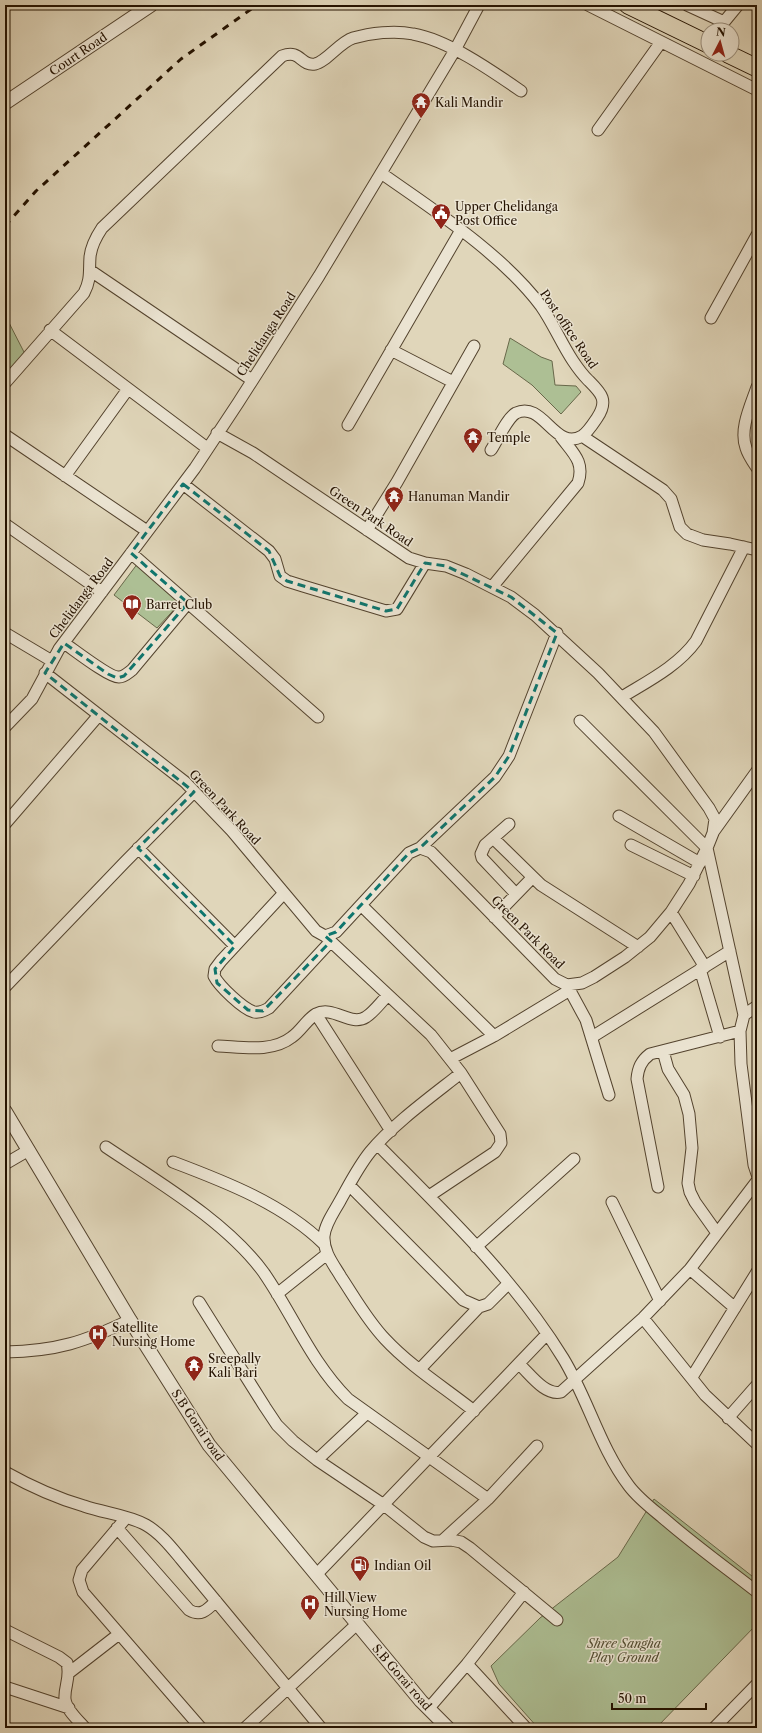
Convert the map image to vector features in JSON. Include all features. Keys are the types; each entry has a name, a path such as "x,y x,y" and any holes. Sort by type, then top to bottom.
{"main road":[{"path":"628,5 700,40"},
{"path":"740,60 757,68"}],"street":[{"name":"Court Road","path":"5,103 151,5"},
{"name":"Chelidanga Road","path":"5,727 32,699 52,661 64,643 183,484 252,380 319,276 382,173 455,50 479,5"},
{"path":"588,5 757,90"},
{"path":"687,5 724,22 738,5"},
{"path":"5,383 84,293 89,284 91,271 90,257 93,245 102,228 282,56 290,54 297,55 308,63 316,64 351,38 403,33 426,37 455,50 521,91"},
{"path":"598,130 661,42"},
{"name":"Post office Road","path":"382,173 461,230 501,264 541,306 574,362 599,390 603,399 602,410 590,428 582,436"},
{"path":"348,425 461,230"},
{"path":"711,318 757,235"},
{"path":"91,271 252,380"},
{"path":"50,330 207,448"},
{"path":"367,530 397,482 474,346"},
{"path":"392,350 453,382"},
{"path":"757,387 748,413 744,432 746,448 757,468"},
{"path":"65,476 128,389"},
{"path":"491,450 509,421 516,414 524,411 534,414 561,437 581,466 581,474 578,483 492,587"},
{"name":"Green Park Road","path":"216,433 253,453 409,558 425,563 446,566 511,597 536,615 557,633 622,697 654,732 709,808 715,819 713,833 694,876 671,912 650,937 594,977 582,983 568,987 555,979 431,852 420,848"},
{"path":"5,435 147,531"},
{"path":"561,437 571,440 582,436 663,490 671,499 680,526 687,534 703,540 757,550"},
{"path":"183,484 269,551 275,559 280,576 287,581 302,586 386,611 397,609 425,563"},
{"path":"5,526 102,592"},
{"path":"622,697 679,661 689,651 696,641 744,547"},
{"path":"131,553 318,717"},
{"path":"64,643 108,674 117,678 124,676 132,670 188,603"},
{"path":"5,633 52,661"},
{"path":"284,893 215,969 214,976 217,983 248,1010 256,1012 269,1008 328,939 409,853 420,848 495,777 503,767 516,739 557,633"},
{"name":"Green Park Road","path":"45,674 156,758 194,792 232,831 316,931 328,939 431,1035 461,1073 496,1125 500,1134 501,1143 496,1152 429,1196"},
{"path":"5,824 99,715"},
{"path":"580,721 707,848 744,1015 740,1031 741,1064 754,1132 754,1165 757,1174"},
{"path":"713,833 757,771"},
{"path":"5,986 194,792"},
{"path":"619,816 700,863"},
{"path":"509,824 481,850 482,858 516,894"},
{"path":"493,838 532,878 541,885 638,947"},
{"path":"631,845 694,876"},
{"path":"138,848 235,946"},
{"path":"494,917 532,878"},
{"path":"361,905 494,1036"},
{"path":"671,912 703,968 720,1036"},
{"path":"592,1037 730,951"},
{"path":"450,1059 494,1036 568,987 586,1020 609,1095"},
{"path":"218,1046 273,1047 292,1037 316,1014 324,1012 358,1019 366,1017 388,995"},
{"path":"744,1015 757,1006"},
{"path":"316,1014 391,1131"},
{"path":"658,1187 637,1079 638,1070 642,1060 650,1054 740,1031"},
{"path":"663,1051 668,1069 684,1095 689,1114 692,1148 689,1172 690,1192 695,1202 717,1233"},
{"path":"325,1249 324,1235 328,1222 363,1162 377,1144 391,1131 461,1073"},
{"name":"S.B Gorai road","path":"5,1111 130,1320 209,1445 357,1624 448,1728"},
{"path":"377,1144 429,1196 476,1247 508,1284 547,1334 576,1380 604,1442 629,1486 642,1500 673,1526 757,1592"},
{"path":"106,1147 179,1196 211,1220 236,1242 263,1272 325,1373 348,1398 488,1499"},
{"path":"5,1164 28,1150"},
{"path":"476,1247 574,1160"},
{"path":"173,1162 218,1180 256,1198 307,1228 325,1249 370,1321 385,1339 420,1369 474,1411"},
{"path":"519,1364 549,1392 556,1394 561,1392 643,1318 690,1269 757,1181"},
{"path":"349,1185 463,1300 479,1307"},
{"path":"612,1202 660,1301"},
{"path":"277,1294 325,1249"},
{"path":"690,1269 734,1308"},
{"path":"692,1377 734,1308 753,1288 757,1272"},
{"path":"420,1369 479,1307 488,1304 508,1284"},
{"path":"199,1302 277,1425 293,1441 317,1460 384,1505 424,1538 433,1541 443,1540 461,1542 470,1548 557,1620"},
{"path":"643,1318 705,1395 757,1444"},
{"path":"5,1352 46,1350 68,1346 97,1336 130,1320"},
{"path":"316,1575 547,1334"},
{"path":"728,1418 757,1385"},
{"path":"317,1460 367,1413"},
{"path":"443,1540 488,1499 537,1446"},
{"path":"5,1472 30,1486 56,1496 83,1506 146,1525 161,1536 321,1728"},
{"path":"126,1518 82,1570 78,1580 83,1592 201,1728"},
{"path":"117,1528 189,1610 200,1614 206,1611 216,1601"},
{"path":"429,1708 467,1664 524,1592"},
{"path":"245,1728 357,1624"},
{"path":"5,1630 59,1657 67,1663 70,1672 65,1698 69,1708 85,1728"},
{"path":"70,1672 119,1634"},
{"path":"467,1664 526,1728"},
{"path":"716,1727 757,1684"},
{"path":"5,1687 69,1708"}],"highlighted area":[{"path":"183,484 269,551 280,576 287,581 386,611 397,609 425,563 446,566 511,597 557,633 509,756 495,777 420,848 409,853 336,932 325,936 331,941 263,1011 248,1010 217,983 215,969 235,946 138,848 194,792 45,673 64,643 108,674 117,678 124,676 188,603 131,553"}],"green space":[{"path":"5,315 25,354 5,377"},
{"path":"510,338 541,357 552,361 555,385 576,386 581,392 561,414 532,385 503,364"},
{"path":"138,563 183,600 157,628 114,595"},
{"name":"Shree Sangha Play Ground","path":"654,1499 757,1580 757,1624 656,1728 538,1728 499,1684 491,1666 540,1618 618,1557"}],"railway":[{"path":"5,226 36,191 181,59 257,5"}],"place":[{"name":"Kali Mandir","path":"421,119"},
{"name":"Upper Chelidanga Post Office","path":"441,230"},
{"name":"Temple","path":"473,454"},
{"name":"Hanuman Mandir","path":"394,513"},
{"name":"Barret Club","path":"132,621"},
{"name":"Satellite Nursing Home","path":"98,1351"},
{"name":"Sreepally Kali Bari","path":"194,1382"},
{"name":"Indian Oil","path":"360,1582"},
{"name":"Hill View Nursing Home","path":"310,1621"}]}
